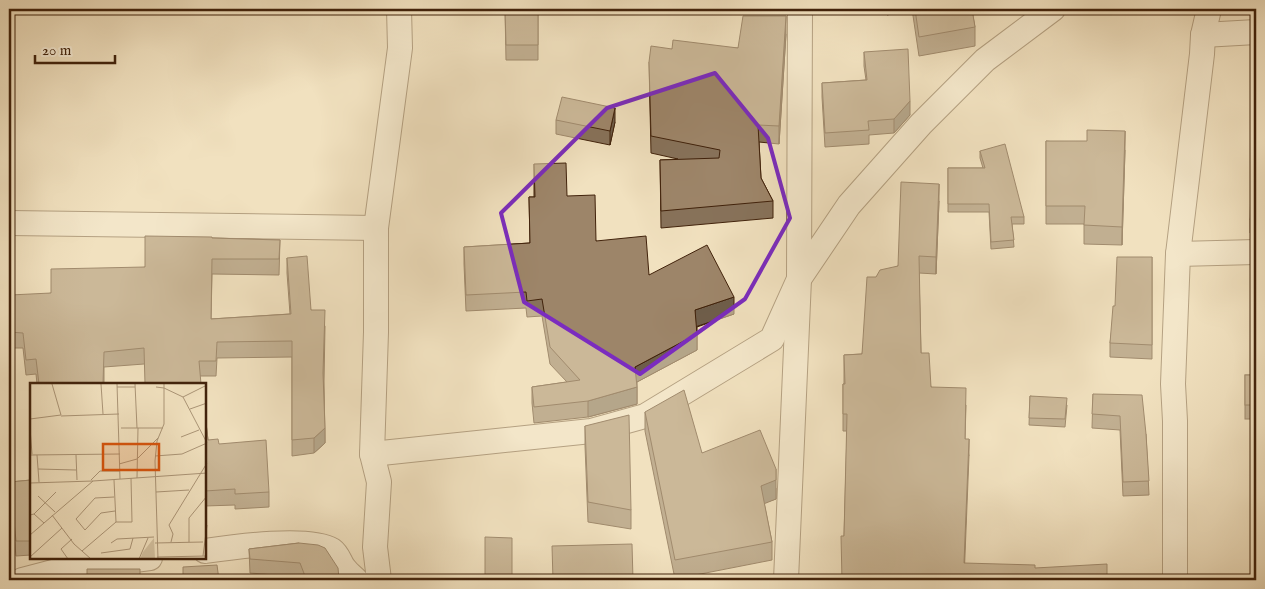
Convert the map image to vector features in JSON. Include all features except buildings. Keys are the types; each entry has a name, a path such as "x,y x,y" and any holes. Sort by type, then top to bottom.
{"street":[{"path":"378,580 375,547 379,482 372,454 376,332 376,228 400,48 399,9"},
{"path":"786,580 799,279 800,9"},
{"path":"372,454 591,431 645,416 772,339 799,279 849,205 921,124 985,60 1053,9"},
{"path":"1175,580 1175,421 1173,384 1178,254 1203,35 1209,9"},
{"path":"1203,35 1256,32"},
{"path":"9,224 376,228"},
{"path":"1178,254 1256,252"},
{"path":"206,551 250,545 310,544 324,546 335,552 345,569 356,580"},
{"path":"22,580 64,569 142,559"}],"highlighted area":[{"path":"715,73 768,138 790,218 745,299 640,374 524,302 501,213 607,108"}]}
